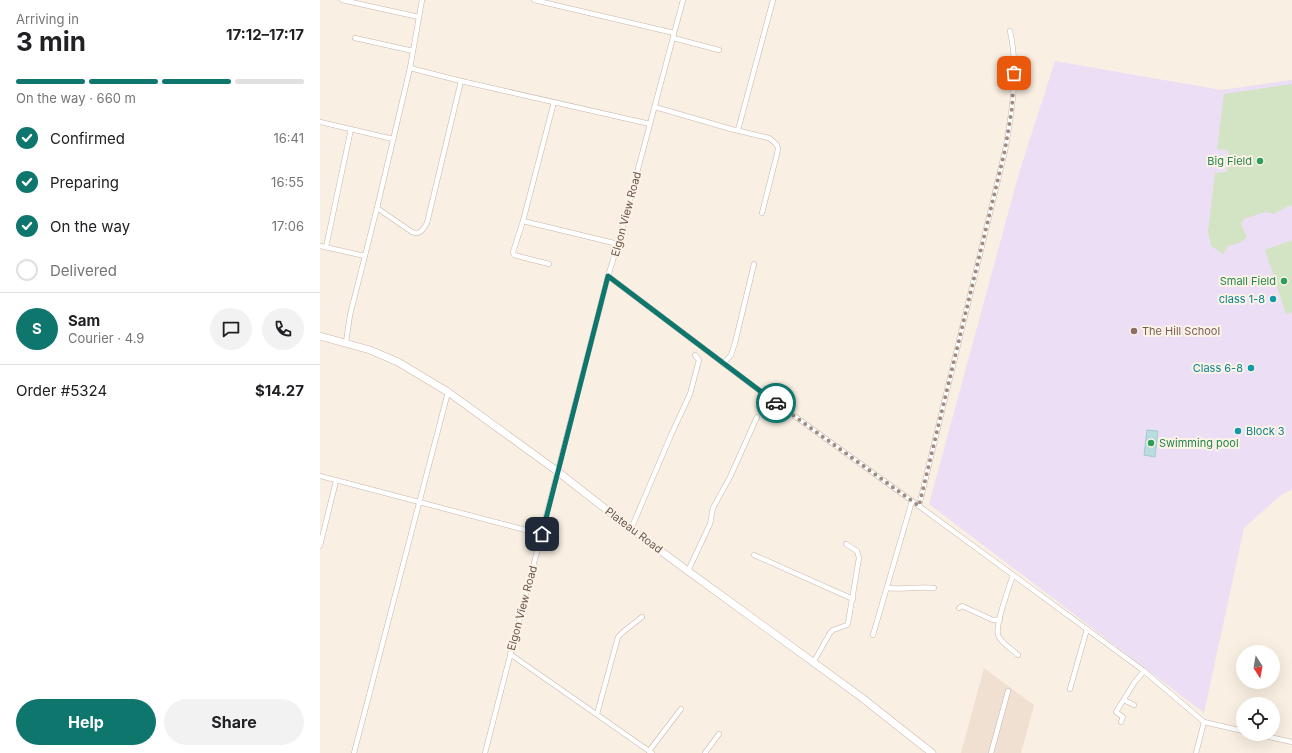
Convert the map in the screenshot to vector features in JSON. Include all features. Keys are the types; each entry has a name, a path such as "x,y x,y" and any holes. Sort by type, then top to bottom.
{"street":[{"path":"342,0 357,2 419,17"},
{"path":"346,342 350,315 410,68 422,0"},
{"path":"534,0 674,35 718,50"},
{"name":"Elgon View Road","path":"485,753 608,276 618,244 683,0"},
{"path":"738,130 773,0"},
{"path":"919,506 1005,150 1012,108 1014,73 1013,44 1010,31"},
{"path":"356,38 413,51"},
{"path":"410,68 650,124"},
{"path":"377,208 412,232 418,233 423,231 427,223 461,81"},
{"path":"548,264 514,255 514,252 554,102"},
{"path":"655,106 768,138 774,142 778,149 762,213"},
{"path":"320,122 393,139"},
{"path":"326,247 351,129"},
{"path":"523,221 618,244"},
{"path":"320,246 365,256"},
{"path":"723,364 730,355 735,343 754,264"},
{"path":"608,276 723,364 1144,671 1204,722 1236,729"},
{"name":"Plateau Road","path":"320,336 346,342 398,362 448,392 557,471 631,529 688,571 813,663 861,696 932,753"},
{"path":"631,529 690,394 699,360 695,355"},
{"path":"354,753 448,392"},
{"path":"688,571 710,524 713,508 730,477 757,417"},
{"path":"320,476 542,534"},
{"path":"320,546 336,481"},
{"path":"873,635 912,501"},
{"path":"813,663 830,633 833,630 847,625 859,558 856,551 846,544"},
{"path":"754,555 853,598"},
{"path":"1013,575 997,630 998,636 1003,642 1018,655"},
{"path":"887,588 894,589 922,586 934,588"},
{"path":"959,608 962,606 993,620 1000,619"},
{"path":"597,714 618,637 642,617"},
{"path":"1070,689 1087,629"},
{"path":"510,654 651,752 681,709"},
{"path":"1121,722 1123,717 1116,712 1134,683 1144,671"},
{"path":"992,753 1008,691"},
{"path":"1124,700 1134,705"},
{"path":"1196,753 1204,722"},
{"path":"705,753 719,734"},
{"path":"1280,739 1292,742"}],"shaded area":[{"name":"The Hill School","path":"1055,61 1221,90 1292,80 1292,489 1281,495 1244,528 1204,713 929,504 1019,173"},
{"path":"984,668 1034,705 1021,753 961,753"}],"green space":[{"name":"Big Field","path":"1292,84 1292,206 1290,205 1274,214 1265,212 1244,219 1241,224 1247,237 1239,243 1228,246 1223,254 1211,246 1208,231 1215,173 1227,172 1229,151 1217,149 1224,94"},
{"name":"Small Field","path":"1292,240 1292,312 1286,314 1265,250"}],"water":[{"name":"Swimming pool","path":"1147,430 1158,431 1155,457 1144,455"}],"way so far":[{"path":"776,403 919,506 1005,150 1012,108 1014,73"}],"place":[{"name":"Big Field","path":"1260,161"},
{"name":"Small Field","path":"1284,281"},
{"name":"class 1-8","path":"1273,299"},
{"name":"The Hill School","path":"1134,331"},
{"name":"Class 6-8","path":"1251,368"},
{"name":"Block 3","path":"1238,431"},
{"name":"Swimming pool","path":"1151,443"}],"route":[{"path":"542,534 608,276 776,403"}]}
